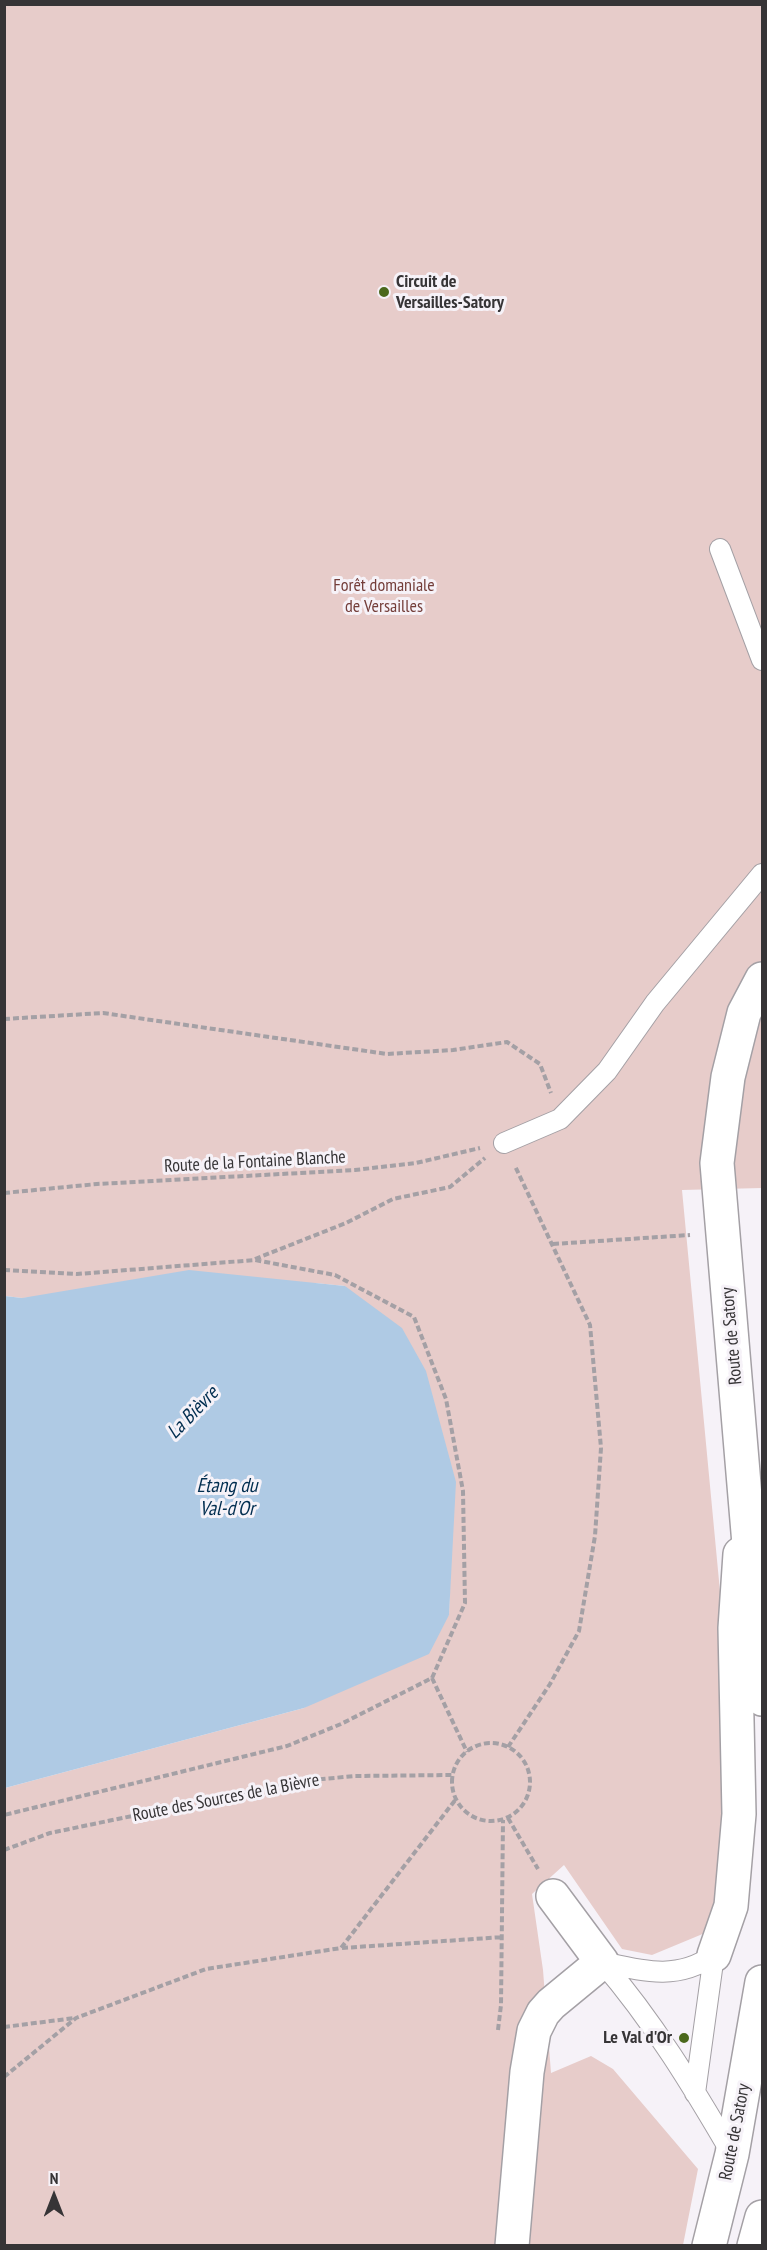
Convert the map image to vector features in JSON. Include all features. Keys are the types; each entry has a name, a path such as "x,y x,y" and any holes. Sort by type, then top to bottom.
{"main road":[{"name":"Route de Satory","path":"762,980 744,1012 728,1077 717,1163 762,1699"},
{"path":"714,1954 731,1906 739,1814 735,1628 744,1484"},
{"path":"512,2246 526,2072 534,2031 543,2013 551,2004 602,1962 553,1896"},
{"name":"Route de Satory","path":"709,2246 732,2154 762,1982"},
{"path":"754,2246 762,2217"}],"lane":[{"path":"720,549 762,660"},
{"path":"504,1143 560,1119 607,1071 655,1003 762,874"},
{"path":"602,1962 635,1970 678,1971 701,1964 714,1954"},
{"path":"695,2093 714,1954"},
{"path":"602,1962 643,2012 732,2154"}],"path":[{"path":"4,1019 103,1013 387,1054 453,1050 507,1042 540,1064 560,1119"},
{"path":"255,1260 346,1223 393,1199 450,1187 504,1143 590,1325 601,1448 595,1536 579,1631 550,1684 508,1747"},
{"name":"Route de la Fontaine Blanche","path":"4,1194 97,1184 355,1170 416,1163 504,1143"},
{"path":"553,1244 690,1235"},
{"path":"4,1270 77,1274 255,1260 335,1275 414,1317 446,1399 464,1491 465,1603 432,1678 341,1724 287,1746 4,1815"},
{"path":"432,1678 467,1752"},
{"path":"487,1744 508,1747 519,1754 530,1776 530,1789 526,1801 506,1819 481,1820 471,1816 456,1799 452,1787 453,1775 460,1758 467,1752 487,1744"},
{"name":"Route des Sources de la Bièvre","path":"4,1850 50,1833 300,1781 355,1776 453,1775"},
{"path":"341,1948 456,1799"},
{"path":"506,1819 553,1896"},
{"path":"497,2037 501,2005 506,1819"},
{"path":"4,2027 76,2018 206,1969 341,1948 503,1937"},
{"path":"4,2077 76,2018"}],"green space":[{"name":"Forêt domaniale de Versailles","path":"5,5 762,5 762,1188 682,1190 721,1602 722,1895 705,1933 652,1955 622,1949 564,1865 532,1894 543,1970 551,2073 591,2056 613,2069 698,2169 683,2245 5,2246 5,1788 304,1708 449,1615 451,1553 345,1286 315,1283 22,1298 5,1296"}],"water":[{"name":"Étang du Val-d'Or","path":"189,1270 345,1286 402,1328 426,1371 456,1482 449,1615 429,1654 304,1708 5,1788 5,1296 22,1298"}],"place":[{"name":"Circuit de Versailles-Satory","path":"384,292"},
{"name":"Le Val d'Or","path":"684,2038"}],"water label":[{"name":"La Bièvre","path":"193,1413"}]}
